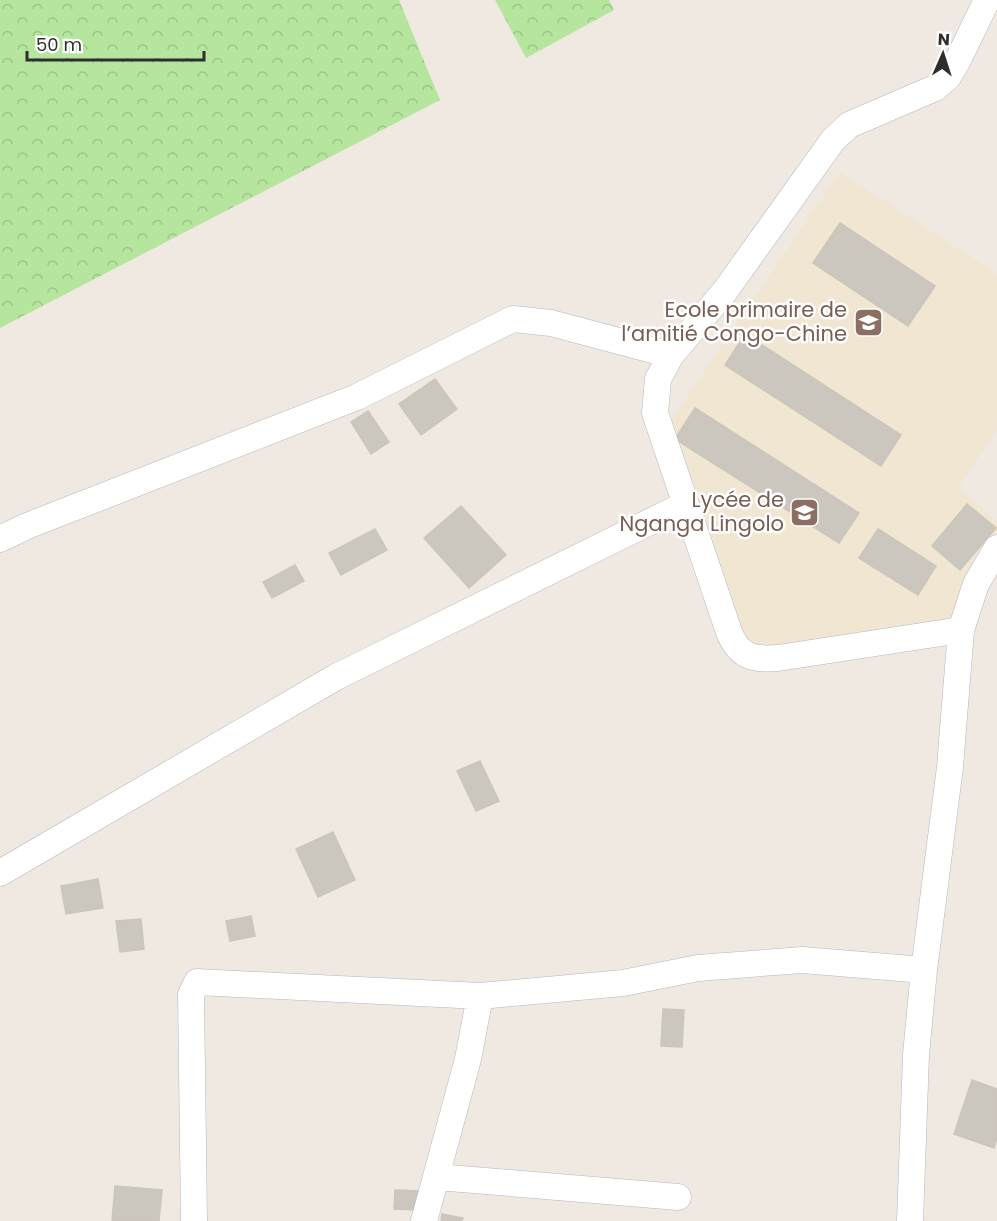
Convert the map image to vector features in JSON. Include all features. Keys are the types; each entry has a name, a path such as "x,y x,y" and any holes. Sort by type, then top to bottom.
{"street":[{"path":"962,630 778,658 762,659 745,655 734,644 655,413 658,379 671,355 725,291 832,140 849,125 935,88 957,62 987,0"},
{"path":"0,539 27,526 357,397 513,319 551,323 671,355"},
{"path":"0,873 336,677 686,504"},
{"path":"910,1221 916,1055 924,970 950,767 962,630 976,584 997,548"},
{"path":"194,1221 192,995 197,982 480,996 623,984 698,968 802,960 924,970"},
{"path":"424,1221 468,1059 480,996"},
{"path":"437,1177 678,1197"}],"shaded area":[{"path":"840,172 997,274 997,430 958,488 997,521 997,548 961,630 752,657 662,434"}],"green space":[{"path":"0,0 399,0 440,100 0,328"},
{"path":"495,0 609,0 614,10 526,58"}],"building":[{"path":"840,223 935,286 908,326 813,263"},
{"path":"745,334 901,435 881,466 725,365"},
{"path":"435,379 457,409 421,435 399,404"},
{"path":"695,408 859,513 839,543 675,439"},
{"path":"368,411 389,442 371,454 351,422"},
{"path":"967,504 996,528 960,570 932,546"},
{"path":"461,506 506,555 469,588 424,538"},
{"path":"375,529 387,550 341,575 329,553"},
{"path":"878,529 936,566 918,595 859,558"},
{"path":"295,565 304,581 272,598 263,582"},
{"path":"480,761 499,801 476,811 457,771"},
{"path":"333,832 355,880 318,897 296,849"},
{"path":"98,879 103,908 66,914 61,886"},
{"path":"251,916 255,936 230,941 226,921"},
{"path":"141,919 144,949 120,952 116,921"},
{"path":"663,1009 684,1010 682,1047 661,1046"},
{"path":"972,1080 997,1089 997,1138 994,1148 954,1134"},
{"path":"115,1186 162,1190 159,1221 112,1221"},
{"path":"395,1190 420,1191 419,1210 394,1209"},
{"path":"442,1214 463,1218 462,1221 441,1221"}],"place":[{"name":"Ecole primaire de l’amitié Congo-Chine","path":"868,322"},
{"name":"Lycée de Nganga Lingolo","path":"805,512"}]}
